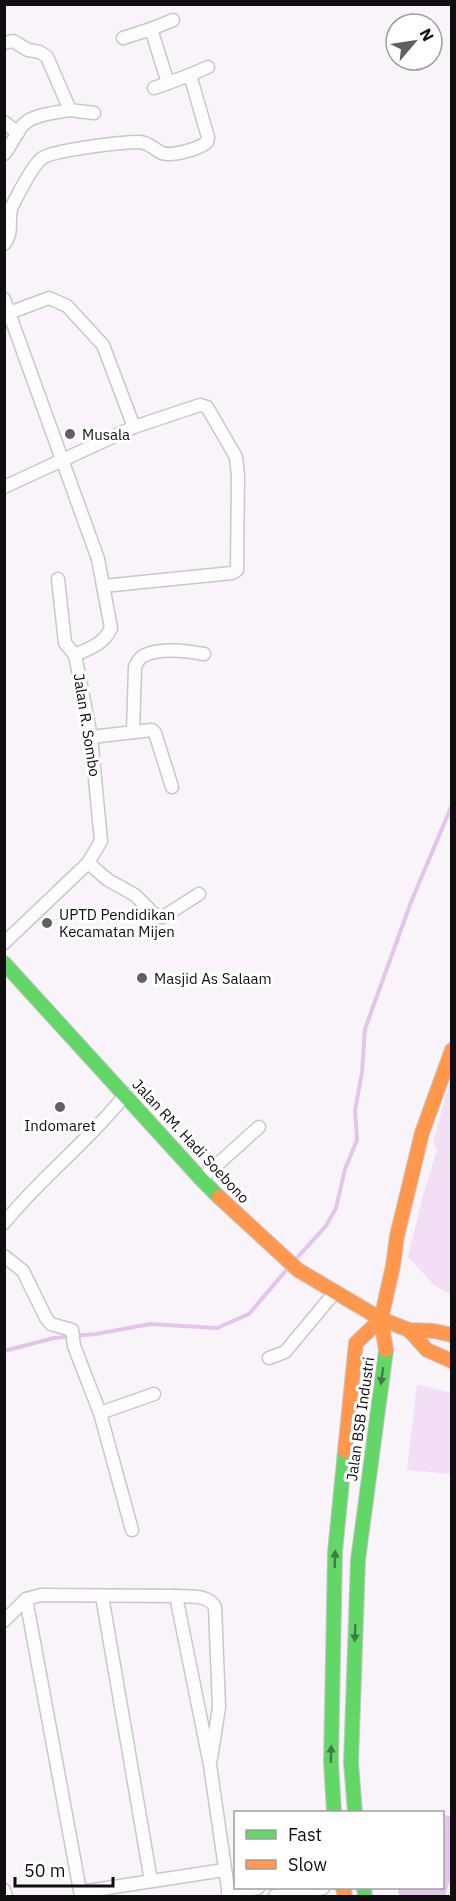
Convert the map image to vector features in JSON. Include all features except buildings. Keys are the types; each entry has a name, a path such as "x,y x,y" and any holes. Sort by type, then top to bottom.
{"street":[{"path":"123,38 173,20"},
{"path":"151,28 168,83"},
{"path":"4,44 13,41 47,57 70,110"},
{"path":"154,88 208,67"},
{"path":"4,244 9,239 11,231 9,214 12,206 38,161 45,156 98,146 140,142 167,154 201,147 207,142 208,136 190,75"},
{"path":"4,154 13,144 23,125 35,118 70,110 94,113"},
{"path":"4,122 18,132"},
{"path":"9,313 49,298 67,306 103,345 134,427"},
{"name":"Jalan R. Sombo","path":"4,299 98,559 111,628 108,636 101,643 75,655 92,737 100,841 88,863 4,943"},
{"path":"4,487 134,427 205,405 236,457 238,476 237,570 231,573 103,586"},
{"path":"58,579 65,643 75,655"},
{"path":"133,732 135,667 138,660 143,656 174,650 204,654"},
{"path":"92,737 152,730 155,733 172,787"},
{"path":"88,863 108,880 135,895 158,917 163,917 200,894"},
{"name":"Jalan RM. Hadi Soebono","path":"4,963 126,1094 201,1179 282,1257 298,1270 381,1319 409,1330 434,1331 452,1335"},
{"path":"4,986 18,976"},
{"path":"381,1319 397,1236 422,1133 452,1050"},
{"path":"4,1223 20,1203 110,1114 126,1094"},
{"path":"201,1179 259,1127"},
{"path":"4,1256 23,1271 51,1324 72,1330 74,1346 100,1413 132,1530"},
{"path":"268,1358 285,1352 335,1292"},
{"name":"Jalan BSB Industri","path":"334,1811 331,1762 336,1540 356,1343 381,1319"},
{"name":"Jalan BSB Industri","path":"355,1811 351,1763 358,1560 386,1347 381,1319"},
{"name":"Jalan RM. Hadi Soebono","path":"409,1330 427,1350 452,1361"},
{"path":"100,1413 154,1394"},
{"path":"4,1621 26,1599 41,1595 207,1598 215,1607 219,1707 210,1765"},
{"path":"102,1596 151,1881"},
{"path":"176,1596 210,1765 229,1894 250,1889"},
{"path":"26,1599 81,1894 224,1870"},
{"path":"275,1896 312,1889"},
{"path":"4,1890 6,1896"}],"shaded area":[{"path":"451,1077 451,1295 434,1285 408,1257 437,1150 433,1142"},
{"path":"417,1384 451,1393 451,1474 407,1470"},
{"path":"444,1815 452,1816 451,1877 445,1896 399,1896 398,1889 444,1889"}],"waterway":[{"path":"295,1260 326,1226 336,1208 345,1169 357,1140 355,1111 362,1072 365,1029 411,902 452,805"},
{"path":"4,1351 54,1338 96,1334 150,1324 217,1328 249,1314 288,1268"}],"traffic: fast":[{"path":"4,963 219,1197"},
{"path":"355,1811 351,1763 358,1560 386,1350"},
{"path":"334,1811 331,1762 335,1552 345,1451"},
{"path":"364,1889 365,1896"}],"traffic: slow":[{"path":"386,1350 381,1319 397,1236 422,1133 452,1050"},
{"path":"219,1197 298,1270 381,1319 409,1330 434,1331 452,1335"},
{"path":"345,1451 356,1343 381,1319"},
{"path":"409,1330 427,1350 452,1361"},
{"path":"343,1889 345,1896"}],"place":[{"name":"Musala","path":"70,434"},
{"name":"UPTD Pendidikan Kecamatan Mijen","path":"47,923"},
{"name":"Masjid As Salaam","path":"142,978"},
{"name":"Indomaret","path":"60,1107"}]}
